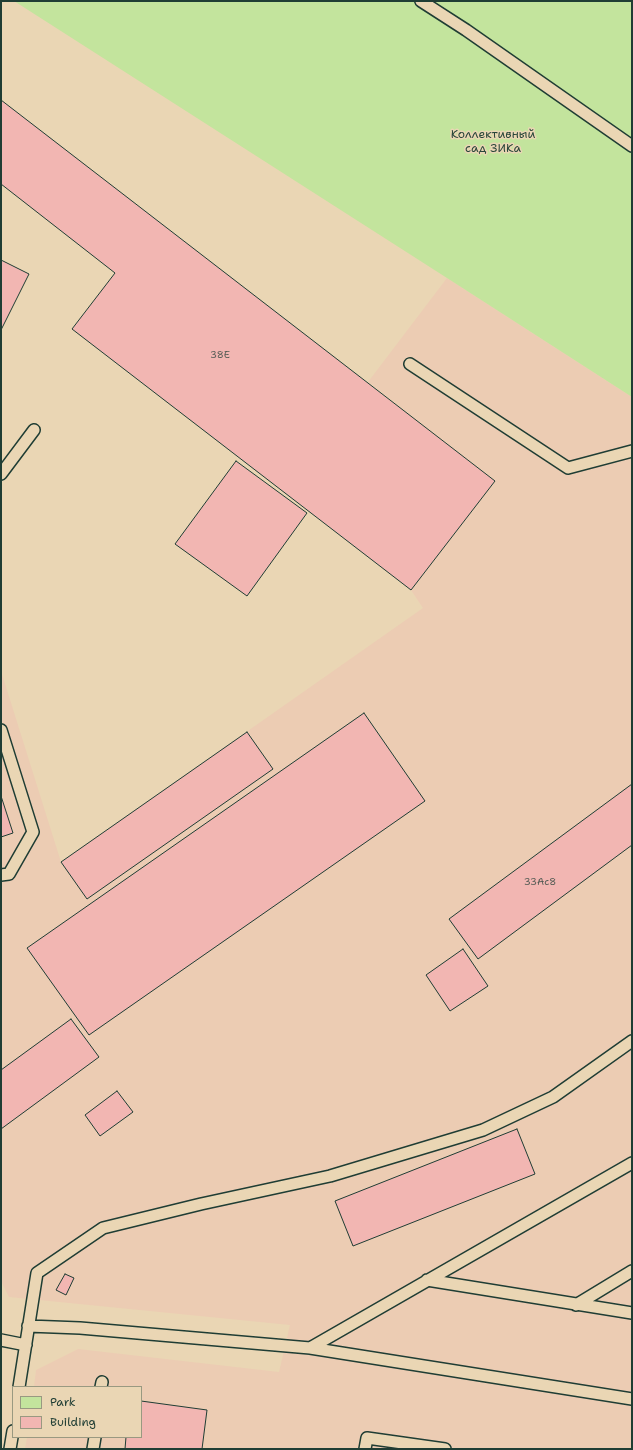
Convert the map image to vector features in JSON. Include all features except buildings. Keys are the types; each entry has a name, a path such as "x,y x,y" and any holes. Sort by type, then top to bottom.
{"lane":[{"path":"421,1 466,30 632,146"},
{"path":"410,364 568,468 632,451"},
{"path":"1,474 34,430"},
{"path":"1,730 33,832 9,874 1,875"},
{"path":"19,1386 37,1273 103,1228 201,1204 330,1176 483,1130 553,1097 632,1041"},
{"path":"310,1348 632,1163"},
{"path":"576,1304 632,1271"},
{"path":"427,1280 632,1313"},
{"path":"28,1326 80,1328 310,1348 632,1399"},
{"path":"1,1340 26,1345"},
{"path":"10,1449 12,1437"},
{"path":"93,1449 95,1438"},
{"path":"365,1449 367,1438 444,1449"}],"shaded area":[{"path":"447,278 632,397 632,1449 25,1449 27,1438 142,1438 142,1386 34,1386 36,1370 78,1349 279,1372 290,1325 9,1297 1,1281 1,671 61,862 423,608 411,590 495,481 368,382"}],"green space":[{"name":"Коллективный сад ЗИКа","path":"14,1 632,1 632,397 447,278"}]}
